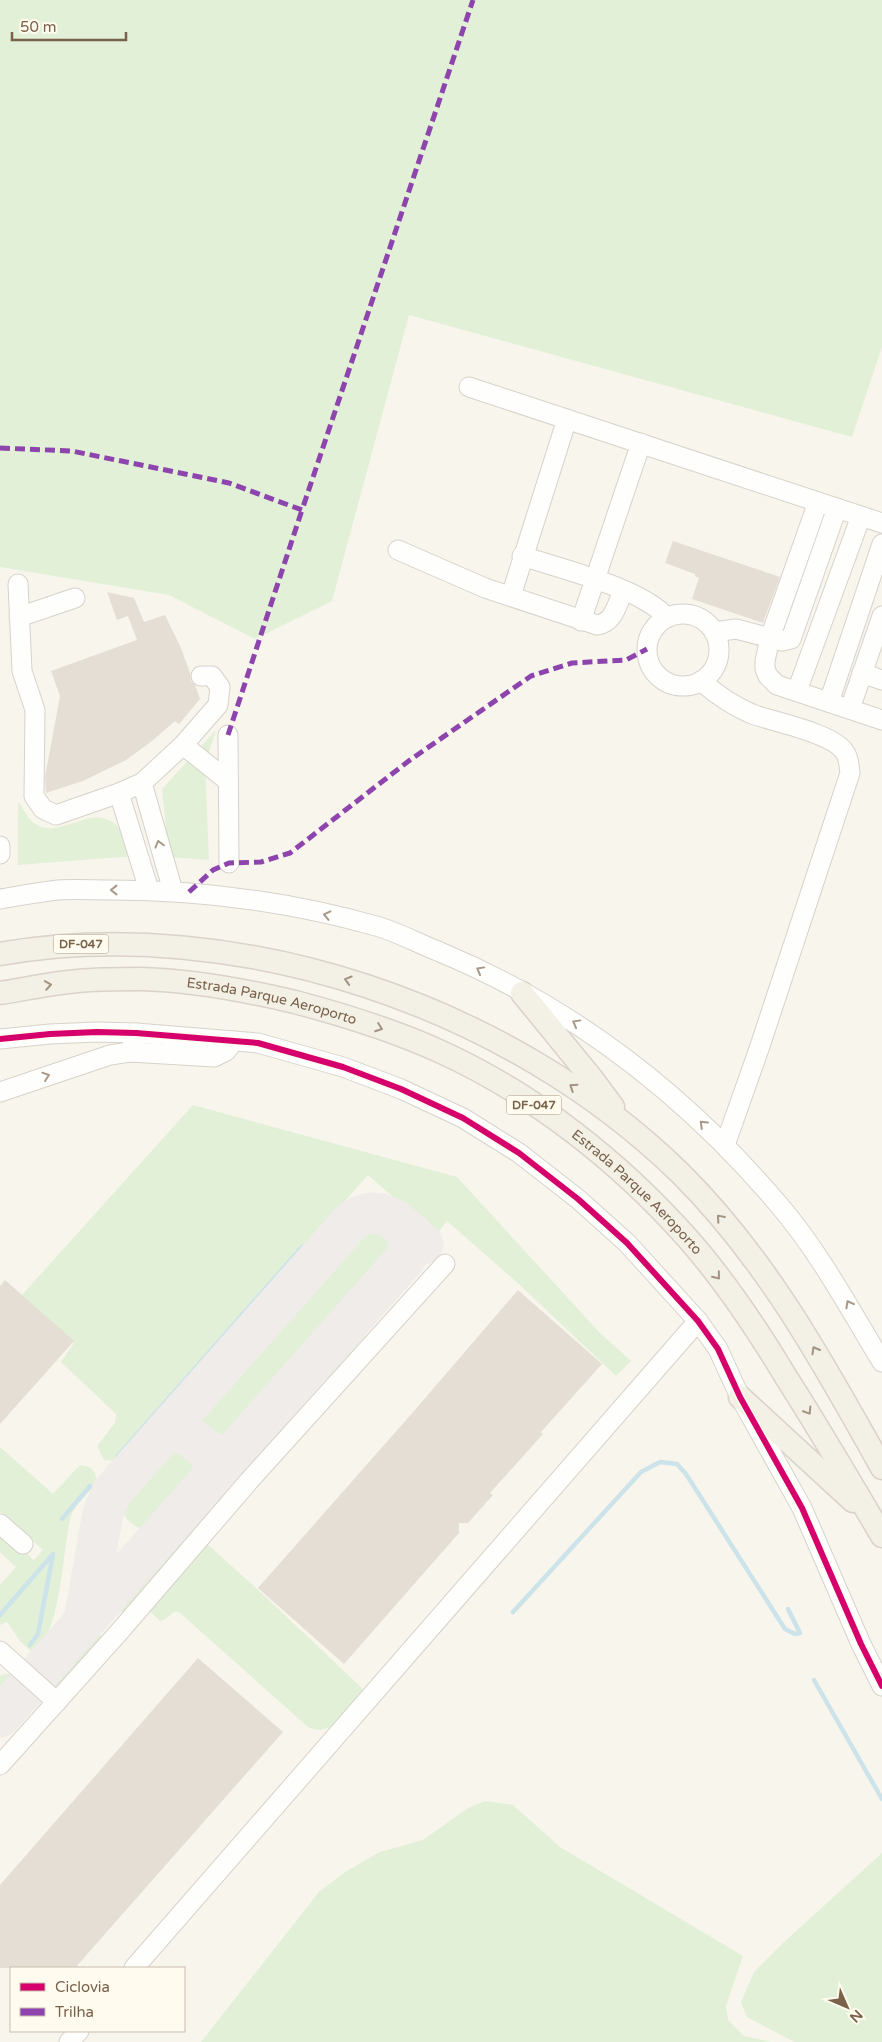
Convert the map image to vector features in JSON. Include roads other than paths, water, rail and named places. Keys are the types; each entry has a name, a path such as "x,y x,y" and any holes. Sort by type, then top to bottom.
{"main road":[{"name":"DF-047","path":"0,954 78,944 149,945 236,953 316,970 384,991 477,1032 545,1069 596,1102 626,1126 680,1174 721,1219 769,1278 810,1342 882,1468"},
{"name":"Estrada Parque Aeroporto","path":"0,993 76,981 142,979 212,985 262,994 319,1008 373,1026 439,1051 497,1082 549,1114 603,1156 644,1193 689,1240 727,1288 762,1338 877,1527"},
{"path":"522,993 593,1080 626,1126"},
{"path":"740,1397 877,1527"},
{"path":"845,1402 882,1451"}],"street":[{"path":"469,388 882,523"},
{"path":"510,596 567,419"},
{"path":"581,621 641,443"},
{"path":"818,502 770,638 765,669 768,676 777,685 882,720"},
{"path":"714,632 736,630 782,641 789,640 795,632 837,508"},
{"path":"797,691 861,516"},
{"path":"829,702 882,544"},
{"path":"398,550 485,588 598,625 605,624 612,615 623,590"},
{"path":"522,556 623,590 653,604 666,618"},
{"path":"18,584 22,671 35,710 34,796 43,808 56,815 142,783 183,745 218,705 220,687 212,676 201,676"},
{"path":"19,617 75,598"},
{"path":"677,614 688,614 708,624 714,632 719,654 710,674 702,681 690,685 677,685 665,681 655,673 649,662 647,649 650,637 656,626 666,618 677,614"},
{"path":"850,709 862,673 879,636 882,616"},
{"path":"862,673 882,680"},
{"path":"702,681 715,694 727,702 752,713 822,736 837,745 844,751 850,773 726,1145"},
{"path":"228,735 229,863"},
{"path":"183,745 228,781"},
{"path":"142,783 173,891"},
{"path":"119,793 149,890"},
{"path":"130,828 153,821"},
{"path":"0,846 0,854"},
{"path":"0,899 59,890 149,890 225,895 297,908 378,926 472,965 588,1030 678,1099 726,1145 780,1206 809,1245 844,1295 882,1362"},
{"path":"0,1039 50,1034 136,1033 258,1043 343,1067 401,1089 463,1118 519,1153 578,1199 627,1243 698,1321 718,1349 740,1397 802,1508 861,1644 882,1686"},
{"path":"130,1052 136,1033"},
{"path":"0,1092 110,1055 130,1052 214,1057 226,1051 234,1041"},
{"path":"0,1765 250,1481 445,1264"},
{"path":"135,1967 698,1321"},
{"path":"0,1524 23,1544"},
{"path":"1,1653 57,1702"},
{"path":"69,2042 78,2032"}],"waterway":[{"path":"117,1457 302,1247"},
{"path":"513,1612 641,1472 660,1462 677,1464 686,1474 785,1629 795,1634 800,1633 788,1609"},
{"path":"62,1519 90,1486"},
{"path":"0,1615 53,1554 38,1634 30,1645"},
{"path":"814,1680 882,1799"}]}
